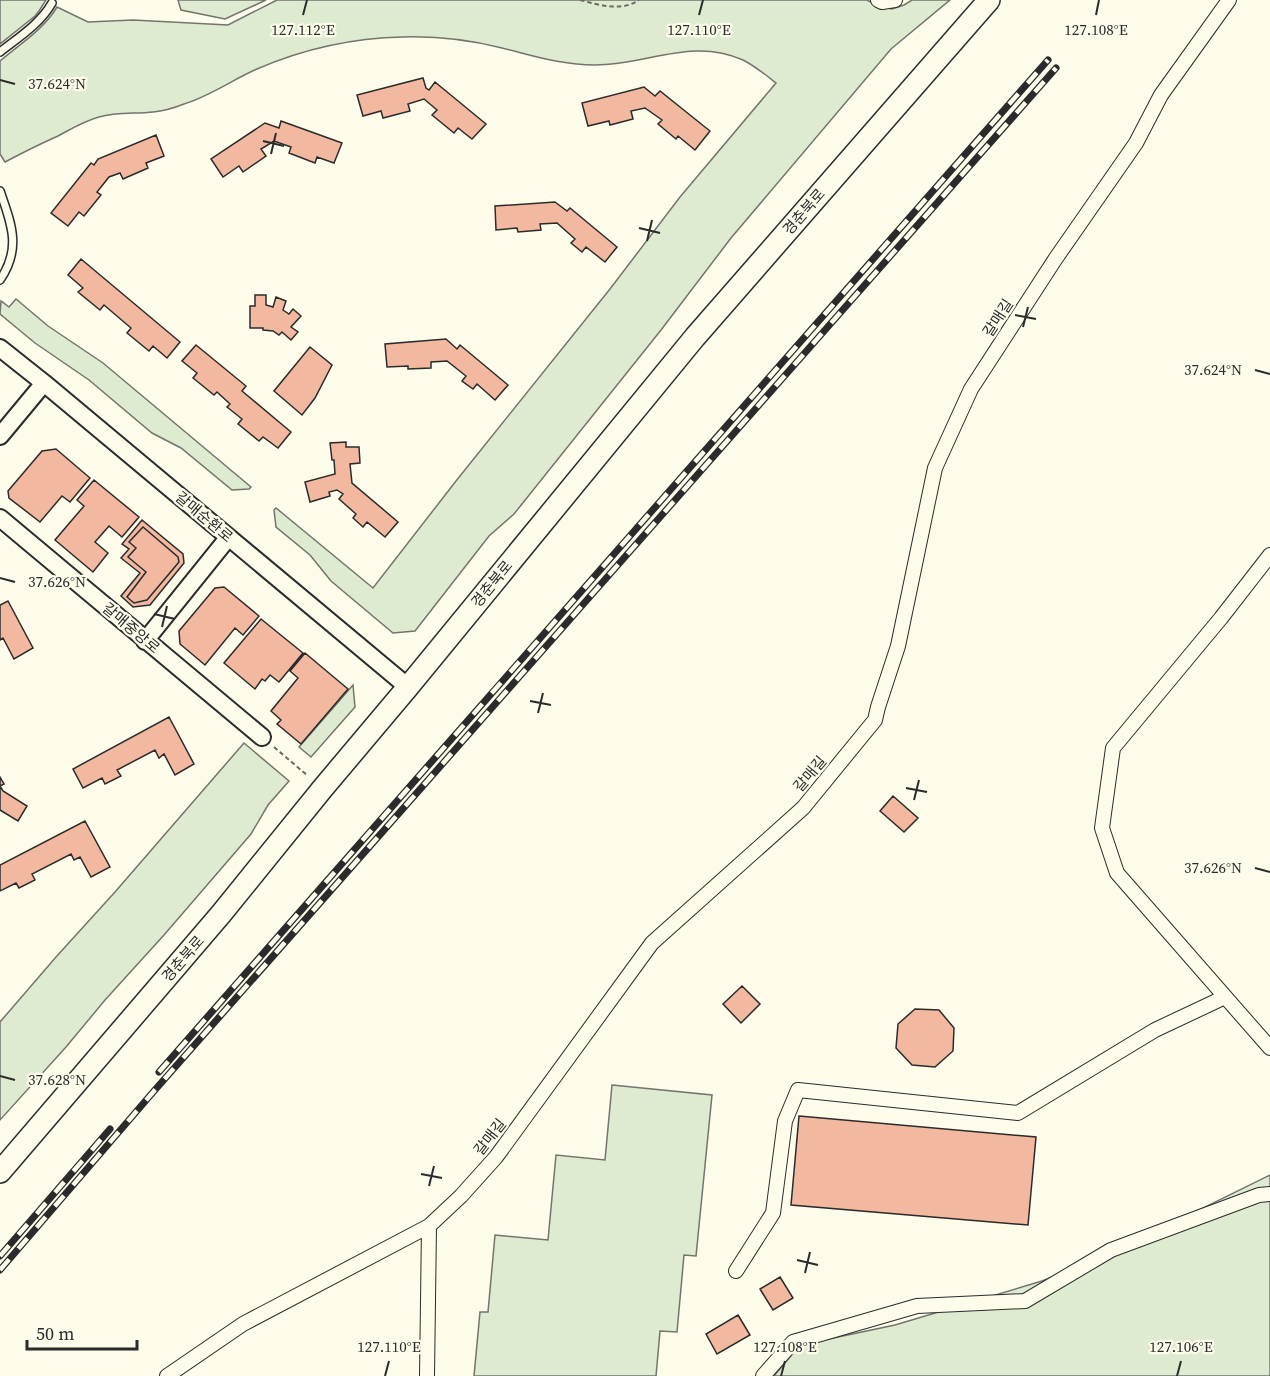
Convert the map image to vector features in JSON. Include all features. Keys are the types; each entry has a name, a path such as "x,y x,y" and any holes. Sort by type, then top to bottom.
{"main road":[{"name":"경춘북로","path":"0,1172 221,914 694,337 989,0"}],"street":[{"path":"878,0 882,2 895,0"},
{"name":"갈매길","path":"167,1376 243,1324 429,1226 461,1196 496,1157 652,943 803,808 875,720 898,646 935,468 971,389 1056,258 1136,143 1161,95 1229,0"},
{"name":"갈매순환로","path":"0,348 408,687"},
{"path":"0,436 44,383"},
{"name":"갈매중앙로","path":"0,518 262,737"},
{"path":"145,641 228,538"},
{"path":"1270,555 1113,748 1102,828 1117,873 1270,1048"},
{"path":"736,1271 773,1213 785,1120 798,1090 1018,1113 1155,1030 1226,998"},
{"path":"763,1376 793,1342 917,1306 1025,1301 1111,1250 1259,1195 1270,1194"},
{"path":"427,1376 429,1226"}],"lane":[{"path":"0,52 43,17 52,3"},
{"path":"0,190 9,219 13,245 11,258 0,280"}],"path":[{"path":"580,0 611,7 633,4 639,0"},
{"path":"262,737 323,788"}],"green space":[{"path":"0,0 46,0 35,16 0,44"},
{"path":"178,0 266,0 225,19 181,10"},
{"path":"277,0 867,0 878,6 892,9 912,0 950,0 891,49 731,238 661,330 514,514 489,536 415,631 393,633 331,581 310,555 276,527 274,510 276,508 373,588 680,197 776,83 743,60 706,51 687,51 614,64 583,65 548,60 465,41 428,37 384,38 347,42 310,50 257,69 203,97 176,107 157,112 106,115 83,123 5,162 0,154 0,61 39,29 57,7 88,22 133,20 228,25"},
{"path":"16,299 48,326 103,363 251,487 232,490 181,448 152,433 89,380 35,343 0,314 1,301 9,307"},
{"path":"353,685 355,707 311,757 299,747"},
{"path":"244,743 289,781 268,805 251,834 0,1120 0,1022"},
{"path":"612,1085 712,1095 696,1256 684,1255 677,1332 660,1331 656,1376 474,1376 480,1312 488,1312 495,1235 548,1240 556,1155 605,1160"},
{"path":"1270,1175 1270,1376 774,1376 800,1345 895,1325 1042,1281 1120,1249"}],"building":[{"path":"423,78 426,88 429,90 435,82 486,124 472,139 458,128 454,133 432,115 437,110 424,99 408,104 410,111 383,118 381,111 363,116 357,95"},
{"path":"644,87 655,96 660,91 710,131 695,150 678,136 676,139 658,124 662,120 645,108 631,111 633,119 610,125 609,121 588,126 582,103"},
{"path":"281,121 342,143 334,163 317,157 315,163 289,153 291,147 274,141 261,149 266,156 243,172 239,166 223,177 211,159 265,123 279,128"},
{"path":"156,135 164,156 146,163 148,168 123,179 120,173 109,177 97,192 101,195 84,216 79,212 68,226 51,213 91,163 94,165 98,159"},
{"path":"555,202 567,211 570,208 617,247 605,262 586,247 582,252 571,243 575,239 557,223 540,224 541,230 518,232 517,228 496,230 495,206"},
{"path":"81,259 180,342 167,358 153,346 149,351 127,333 131,328 104,305 100,310 78,292 83,288 68,275"},
{"path":"255,295 266,295 266,305 273,307 276,297 286,301 283,310 289,314 293,309 301,316 291,327 298,332 291,340 282,332 279,335 273,331 263,330 263,328 250,328 250,306 255,306"},
{"path":"446,339 457,349 460,345 508,385 495,400 477,384 473,389 462,381 466,376 447,361 431,362 431,368 387,367 385,344"},
{"path":"196,345 246,386 242,391 291,432 278,448 263,437 259,441 238,424 242,419 227,407 230,404 217,392 214,395 193,378 197,373 182,361"},
{"path":"310,347 332,365 315,398 302,415 274,391"},
{"path":"346,442 346,447 359,447 360,463 350,464 352,483 398,522 385,537 367,522 363,527 353,518 356,514 339,499 343,494 337,490 329,492 330,496 310,502 305,482 335,474 330,443"},
{"path":"56,449 90,478 70,502 62,496 40,522 9,498 8,491 42,451"},
{"path":"94,480 139,517 122,537 109,526 95,542 108,553 93,572 55,540 84,506 77,500"},
{"path":"142,520 183,554 184,563 150,605 133,607 121,596 140,573 121,558 129,549 122,544"},
{"path":"143,527 178,557 179,562 147,600 134,603 127,597 146,572 128,557 136,548 129,542"},
{"path":"224,587 259,616 243,635 235,628 205,665 180,644 179,631 215,588"},
{"path":"8,601 33,648 14,659 3,638 0,640 0,605"},
{"path":"261,619 303,653 279,682 270,675 265,681 262,679 255,689 224,663"},
{"path":"305,653 348,689 301,744 277,724 281,720 271,711 298,678 290,671"},
{"path":"169,717 194,764 175,775 164,754 159,758 155,750 117,770 121,776 105,784 102,778 83,788 73,769"},
{"path":"0,786 3,791 27,806 18,821 0,810"},
{"path":"893,796 918,818 904,832 880,811"},
{"path":"85,821 110,867 91,877 80,857 74,860 71,854 32,874 35,880 19,888 16,883 0,891 0,865"},
{"path":"742,986 760,1004 741,1023 723,1004"},
{"path":"915,1009 939,1010 954,1028 953,1051 935,1067 912,1065 896,1048 898,1024"},
{"path":"799,1116 1036,1137 1028,1225 791,1205"},
{"path":"780,1277 793,1298 773,1310 760,1289"},
{"path":"738,1315 750,1335 717,1354 706,1334"}],"railway":[{"path":"159,1072 1048,60"},
{"path":"0,1270 154,1091 1056,68"},
{"path":"0,1256 110,1129"}]}
